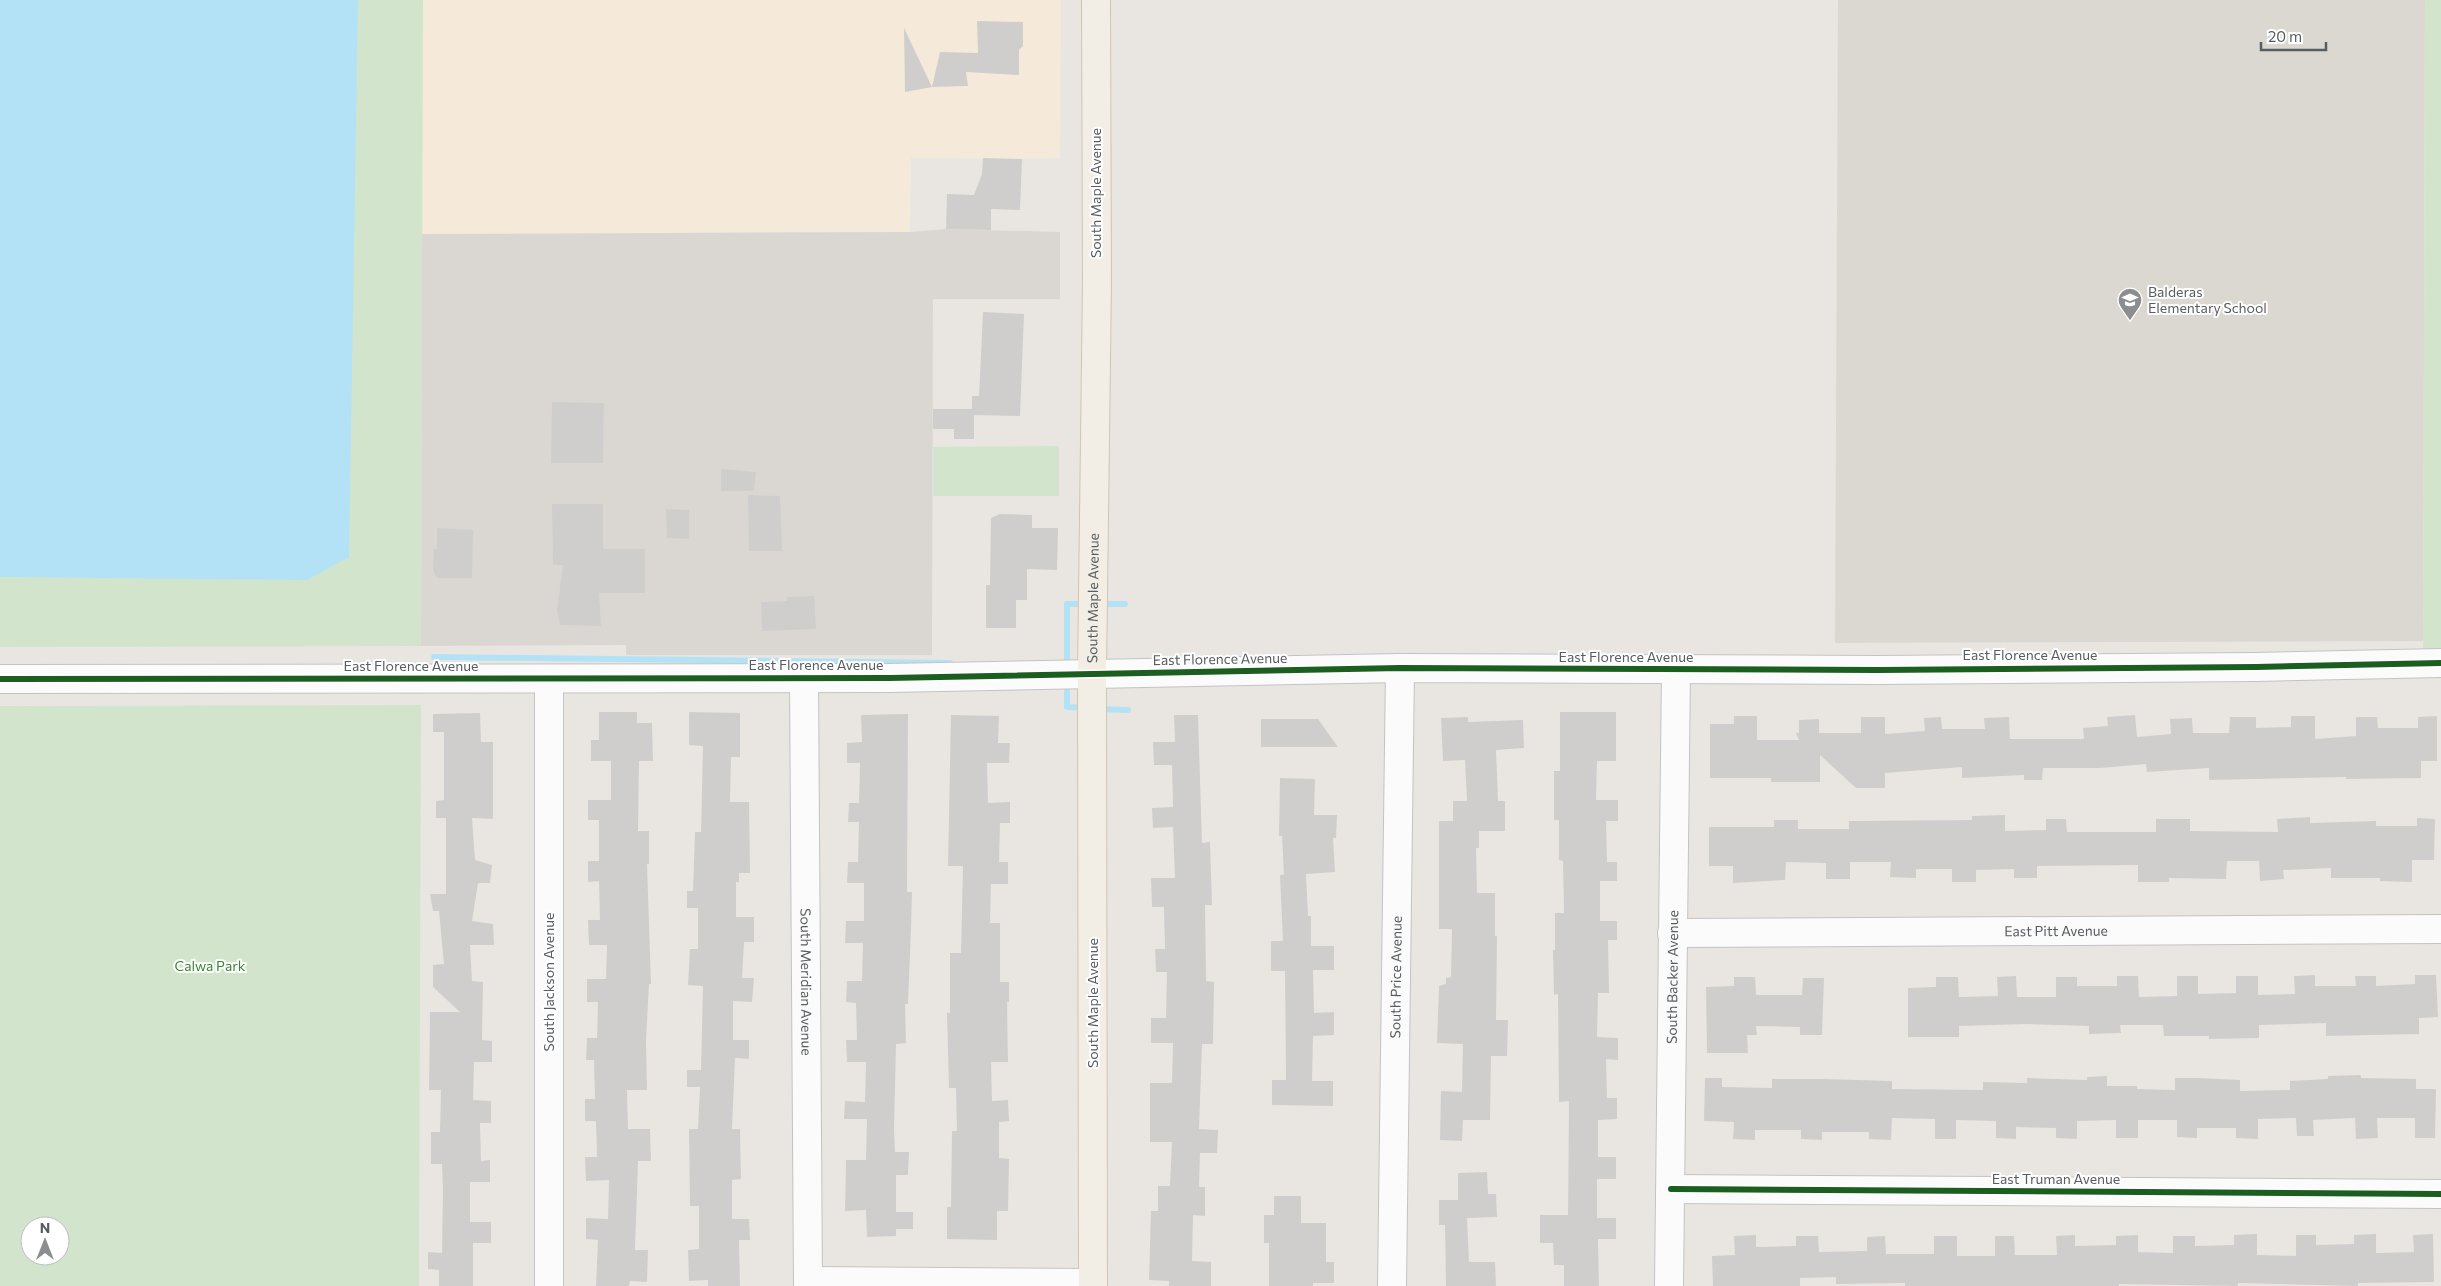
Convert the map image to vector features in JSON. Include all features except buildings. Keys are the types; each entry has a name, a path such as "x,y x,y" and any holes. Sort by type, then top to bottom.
{"main road":[{"name":"South Maple Avenue","path":"1093,1285 1092,674 1097,282 1096,0"}],"street":[{"name":"East Florence Avenue","path":"0,679 889,678 1400,668 1676,670 2256,667 2441,663"},
{"name":"South Price Avenue","path":"1392,1286 1400,668"},
{"name":"South Backer Avenue","path":"1669,1286 1676,670"},
{"name":"South Meridian Avenue","path":"804,677 808,1284"},
{"name":"South Jackson Avenue","path":"549,679 549,1286"},
{"name":"East Pitt Avenue","path":"1672,933 2441,929"},
{"name":"East Truman Avenue","path":"1671,1188 2441,1194"},
{"path":"808,1284 1093,1285"}],"shaded area":[{"path":"423,0 1061,0 1060,158 911,158 910,232 422,234"},
{"name":"Balderas Elementary School","path":"1838,0 2425,0 2423,641 1835,643"},
{"path":"946,229 1060,232 1060,299 933,299 932,655 626,655 626,645 421,646 422,234 910,232"}],"green space":[{"path":"0,0 423,0 421,646 0,647"},
{"path":"2425,0 2441,0 2441,651 2423,651"},
{"path":"1059,446 1059,496 933,496 933,447"},
{"name":"Calwa Park","path":"421,705 419,1286 0,1286 0,706"}],"water":[{"path":"0,0 358,0 349,557 307,580 0,577"}],"waterway":[{"path":"1065,665 1067,665 1067,604 1087,604"},
{"path":"1099,604 1125,604"},
{"path":"434,657 950,663"},
{"path":"1067,681 1067,707 1087,708"},
{"path":"1099,709 1128,710"}],"cycle path":[{"path":"0,679 889,678 1400,668 1877,670 2256,667 2441,663"},
{"path":"1671,1189 2441,1194"}],"place":[{"name":"Balderas Elementary School","path":"2130,321"}]}
